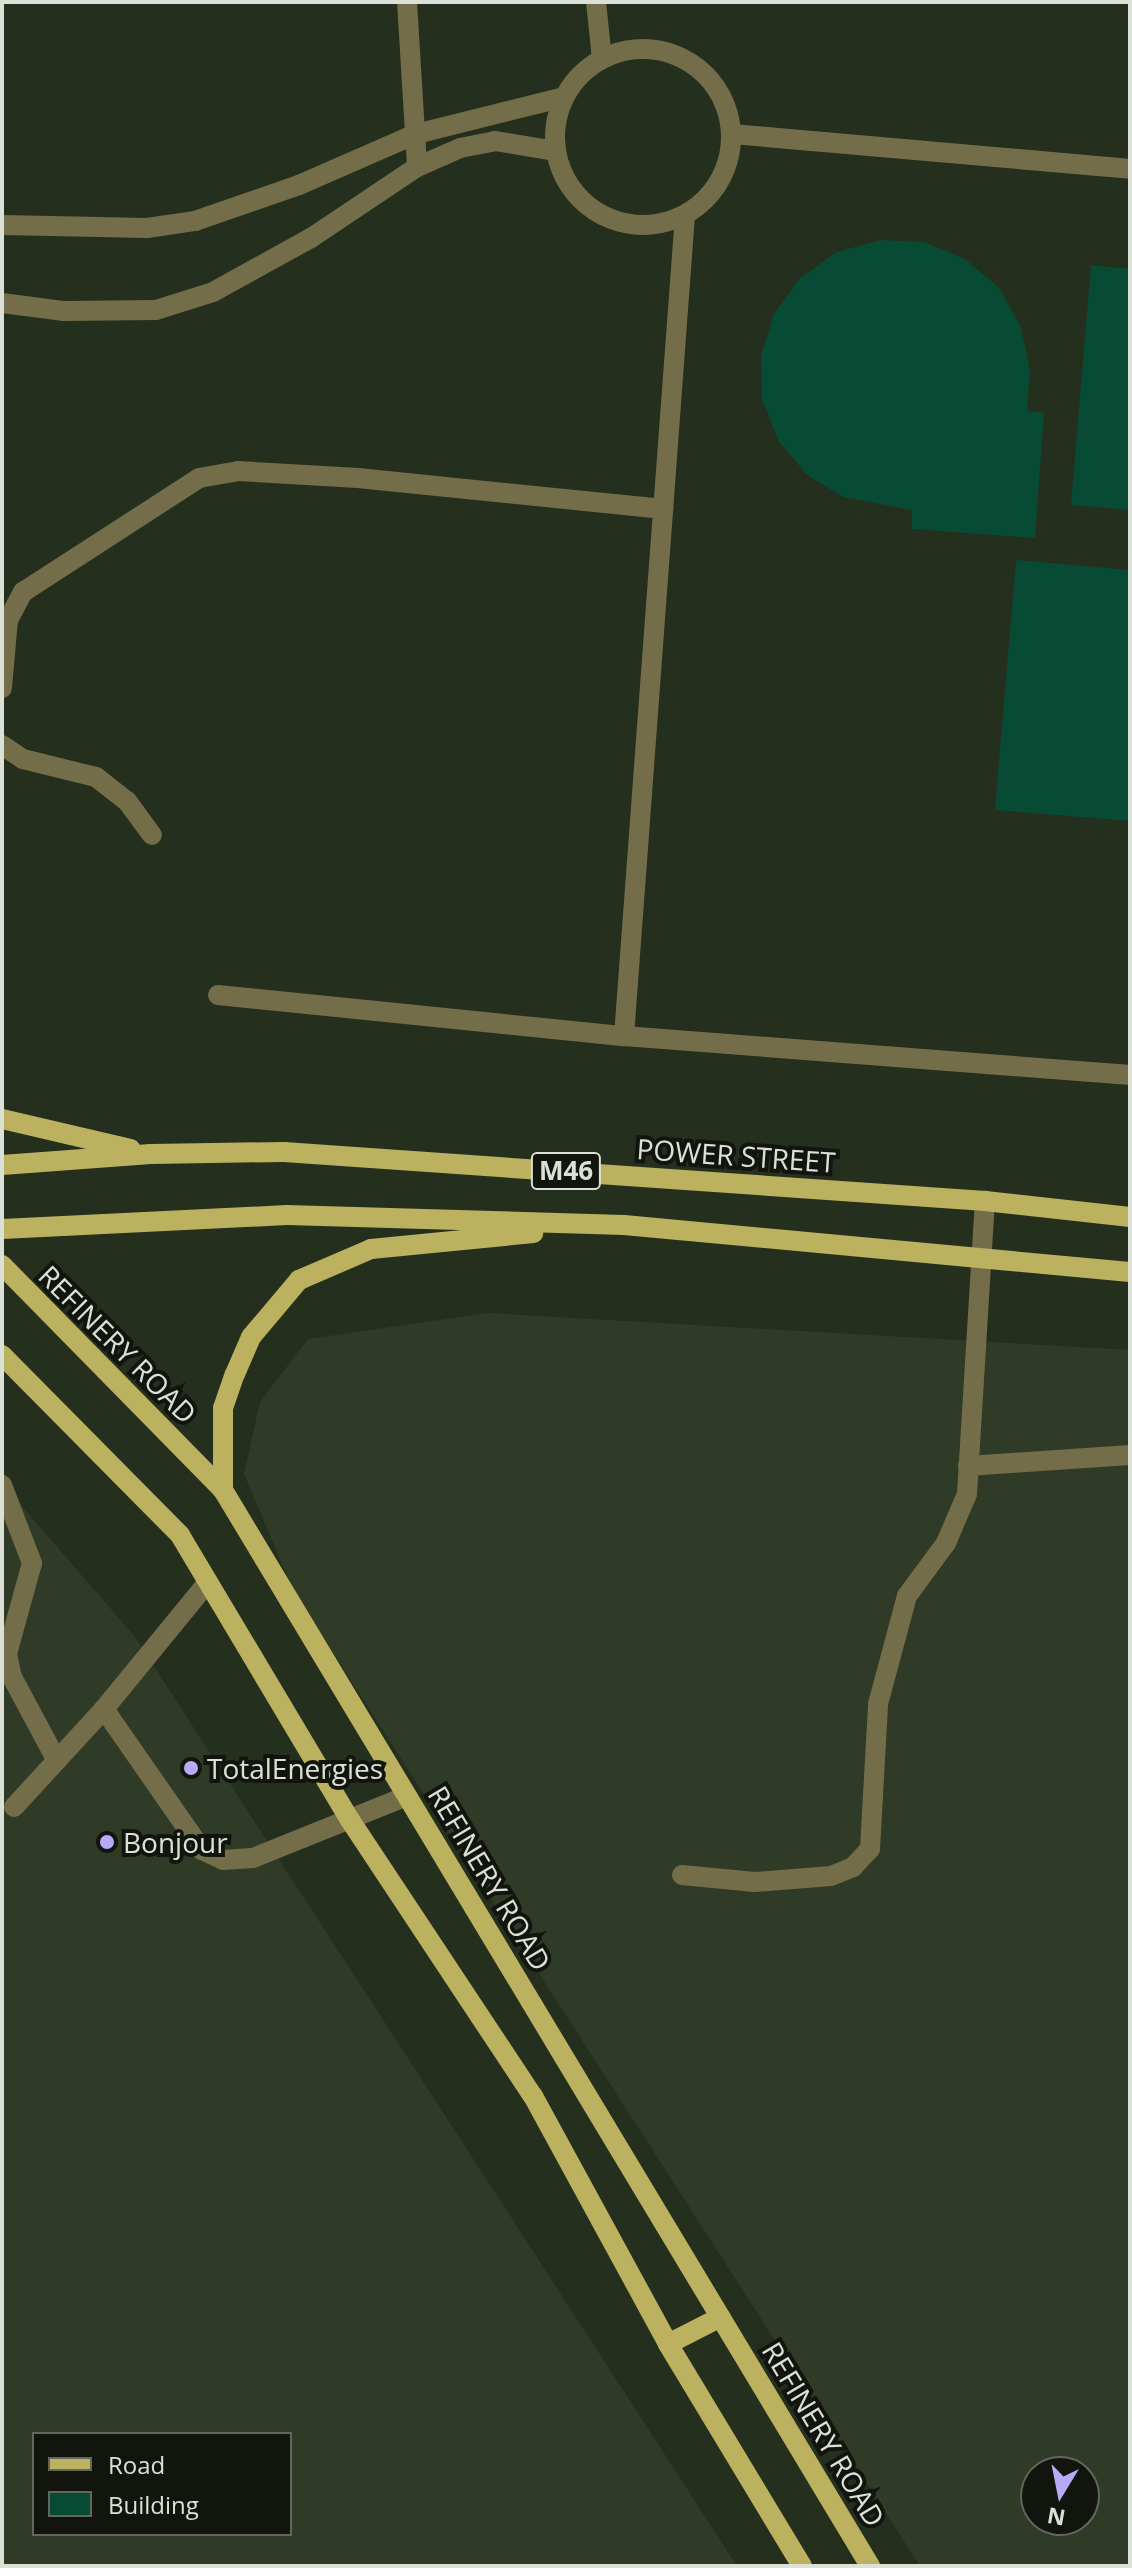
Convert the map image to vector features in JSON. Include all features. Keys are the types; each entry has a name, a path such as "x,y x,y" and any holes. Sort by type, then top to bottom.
{"main road":[{"path":"2,1119 151,1154"},
{"name":"POWER STREET","path":"2,1165 151,1154 284,1152 985,1201 1130,1217"},
{"name":"M46","path":"2,1229 287,1215 624,1225 1130,1272"},
{"path":"223,1490 223,1408 235,1374 251,1337 299,1280 371,1249 624,1225"},
{"name":"REFINERY ROAD","path":"2,1265 223,1490 869,2565"},
{"path":"4,1358 180,1535 350,1820 533,2096 668,2344 802,2566"},
{"path":"668,2344 721,2317"}],"street":[{"path":"407,2 417,167"},
{"path":"596,2 602,59"},
{"path":"630,50 660,51 687,61 710,80 725,105 732,134 720,181 685,215 659,224 630,225 604,216 581,200 565,178 556,151 556,123 564,97 580,75 602,59 630,50"},
{"path":"2,225 147,228 195,221 299,185 416,134 564,97"},
{"path":"732,134 1130,169"},
{"path":"2,303 64,311 156,310 213,292 311,238 417,167 460,148 495,141 556,151"},
{"path":"624,1036 685,215"},
{"path":"2,688 8,620 23,592 199,478 238,471 358,478 663,509"},
{"path":"2,745 23,759 96,777 127,801 152,835"},
{"path":"218,995 624,1036 1130,1075"},
{"path":"682,1875 755,1882 831,1876 853,1867 870,1849 878,1704 907,1596 946,1543 967,1494 985,1201"},
{"path":"968,1466 1130,1455"},
{"path":"2,1485 32,1563 7,1654 12,1677 57,1761"},
{"path":"14,1807 104,1709 208,1582"},
{"path":"104,1709 202,1850 223,1860 253,1858 407,1796"}],"shaded area":[{"path":"488,1313 1130,1350 1130,2566 920,2566 294,1592 244,1474 260,1402 308,1339"},
{"path":"2,1483 135,1637 737,2566 2,2566"}],"building":[{"path":"880,240 924,242 965,259 999,288 1021,327 1030,371 1027,411 1044,413 1035,538 912,529 912,510 843,497 806,474 778,440 762,399 761,355 774,314 800,278 837,252"},
{"path":"1091,265 1130,269 1130,510 1071,505"},
{"path":"1016,560 1130,570 1130,821 995,810"}],"place":[{"name":"TotalEnergies","path":"191,1768"},
{"name":"Bonjour","path":"107,1842"}]}
